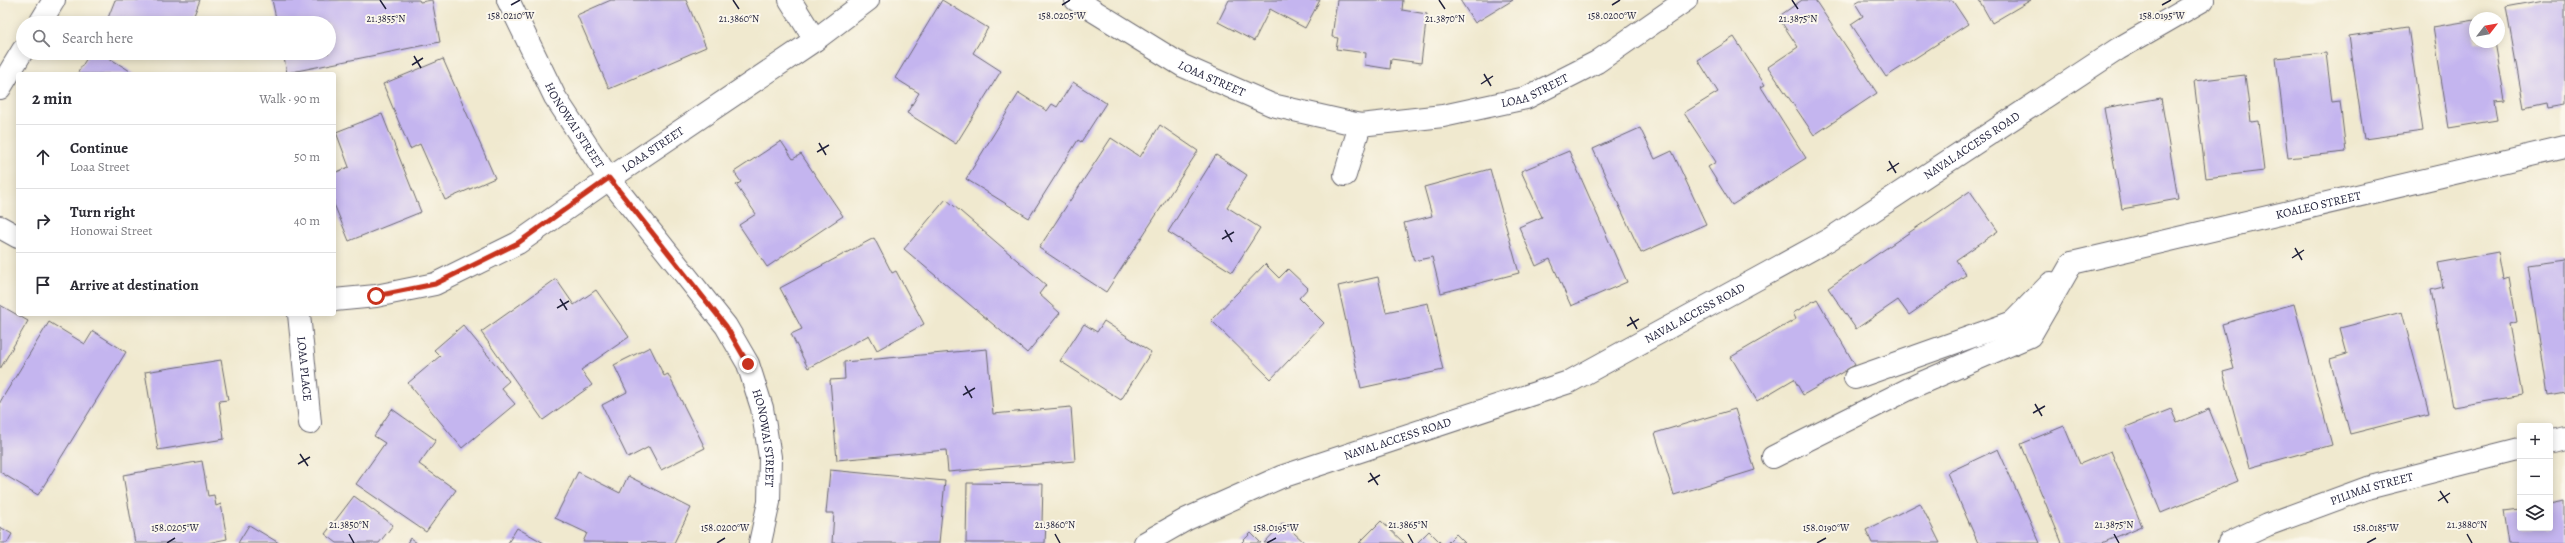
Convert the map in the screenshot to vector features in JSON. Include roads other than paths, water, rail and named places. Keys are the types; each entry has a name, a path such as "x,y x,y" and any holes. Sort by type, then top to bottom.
{"street":[{"path":"44,16 54,0"},
{"name":"HONOWAI STREET","path":"508,0 555,97 609,178 722,319 748,364 762,408 770,457 769,502 760,543"},
{"path":"790,0 815,40"},
{"name":"LOAA STREET","path":"336,300 376,296 435,284 518,243 609,178 815,40 868,0"},
{"name":"LOAA STREET","path":"1076,0 1183,66 1272,105 1360,125 1443,116 1526,98 1597,62 1686,0"},
{"name":"NAVAL ACCESS ROAD","path":"1145,543 1187,519 1281,477 1569,382 1830,239 2118,49 2203,0"},
{"path":"0,88 17,60"},
{"path":"1345,175 1360,125"},
{"name":"KOALEO STREET","path":"2072,262 2565,147"},
{"path":"0,226 16,236"},
{"path":"1855,378 2013,322 2072,262"},
{"path":"1773,457 1919,384 2030,336 2072,262"},
{"name":"LOAA PLACE","path":"299,316 310,423"},
{"path":"2553,441 2565,438"},
{"name":"PILIMAI STREET","path":"2229,543 2268,525 2367,488 2517,450"}]}
